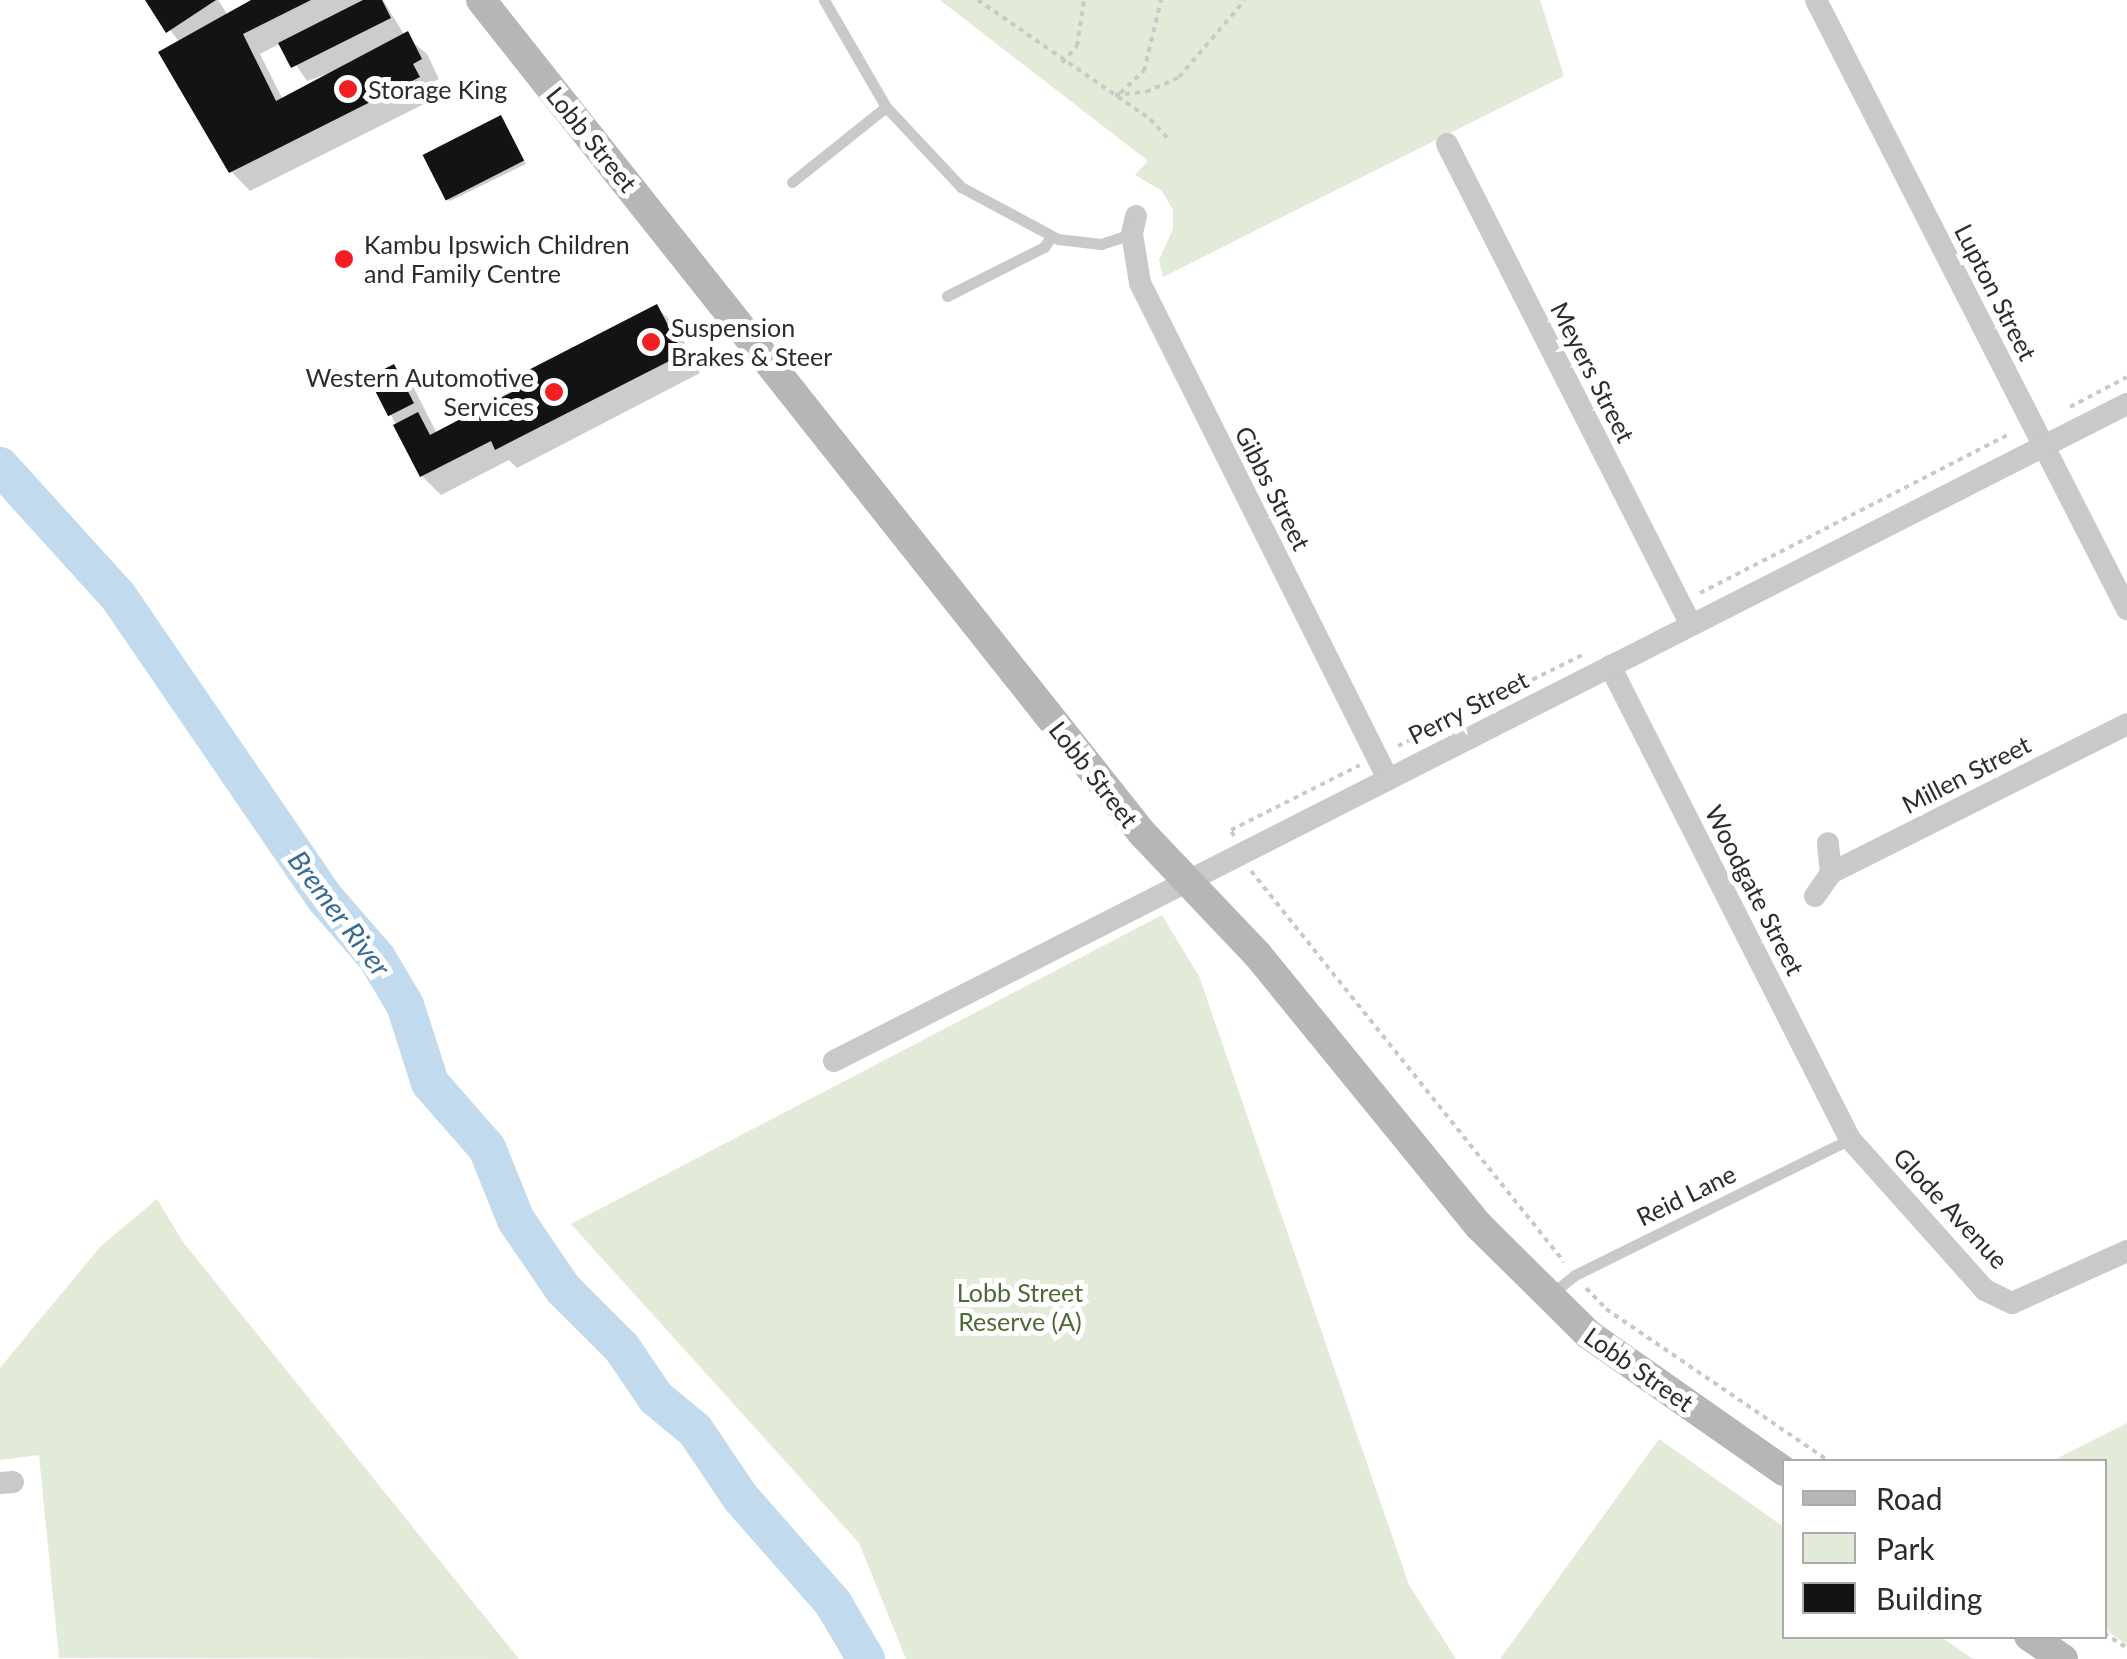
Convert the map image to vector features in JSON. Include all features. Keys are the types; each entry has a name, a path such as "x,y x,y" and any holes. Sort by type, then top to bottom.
{"main road":[{"name":"Lobb Street","path":"481,0 1142,834 1191,880 1546,1298 1782,1470"},
{"path":"2033,1639 2062,1659"}],"street":[{"name":"Lupton Street","path":"1816,0 2127,610"},
{"name":"Meyers Street","path":"1447,144 1691,625"},
{"name":"Gibbs Street","path":"1134,225 1140,283 1388,778"},
{"name":"Perry Street","path":"834,1061 2127,404"},
{"name":"Woodgate Street","path":"1610,666 1850,1139"},
{"name":"Millen Street","path":"1830,873 2127,724"},
{"path":"1816,896 1830,873 1828,843"},
{"name":"Glode Avenue","path":"1850,1139 1985,1290 2012,1303 2127,1251"}],"lane":[{"path":"824,0 886,107 961,187 1051,236 1101,244 1134,225"},
{"path":"792,182 886,107"},
{"path":"947,296 1044,247 1051,236"},
{"name":"Reid Lane","path":"1546,1298 1576,1275 1850,1139"}],"path":[{"path":"978,0 1062,63 1115,95 1168,138"},
{"path":"1062,63 1076,46 1084,0"},
{"path":"1115,95 1133,87 1144,71 1161,0"},
{"path":"1115,95 1146,92 1180,78 1245,0"},
{"path":"1253,874 1597,1303 1826,1459"}],"green space":[{"path":"940,0 1540,0 1564,76 1163,277 1159,260 1173,229 1173,210 1162,191 1135,175 1148,161"},
{"name":"Lobb Street Reserve (A)","path":"1162,915 1199,976 1409,1585 1456,1659 906,1659 859,1543 571,1224"},
{"path":"157,1199 183,1242 519,1659 59,1658 39,1455 0,1460 0,1368 100,1247"},
{"path":"2127,1423 2127,1645 2107,1630 2107,1459 2056,1459"},
{"path":"1659,1439 1782,1526 1782,1639 1944,1639 1973,1659 1500,1659"}],"building":[{"path":"145,0 216,0 166,33"},
{"name":"Storage King","path":"251,0 311,0 243,34 276,101 408,31 422,59 413,64 420,77 229,173 158,52"},
{"path":"363,0 382,0 391,18 291,68 278,43"},
{"path":"501,115 524,160 446,200 423,155"},
{"path":"657,304 683,354 495,450 491,441 420,477 393,425 418,412 430,435 514,391 509,380"},
{"path":"394,364 414,403 388,416 368,377"}],"waterway":[{"name":"Bremer River","path":"0,466 118,596 324,897 377,958 405,1005 430,1083 487,1148 516,1220 563,1289 622,1348 656,1398 695,1430 740,1497 833,1603 866,1659"}],"place":[{"name":"Storage King","path":"348,89"},
{"name":"Kambu Ipswich Children and Family Centre","path":"344,259"},
{"name":"Suspension Brakes & Steer","path":"651,342"},
{"name":"Western Automotive Services","path":"554,392"}]}
